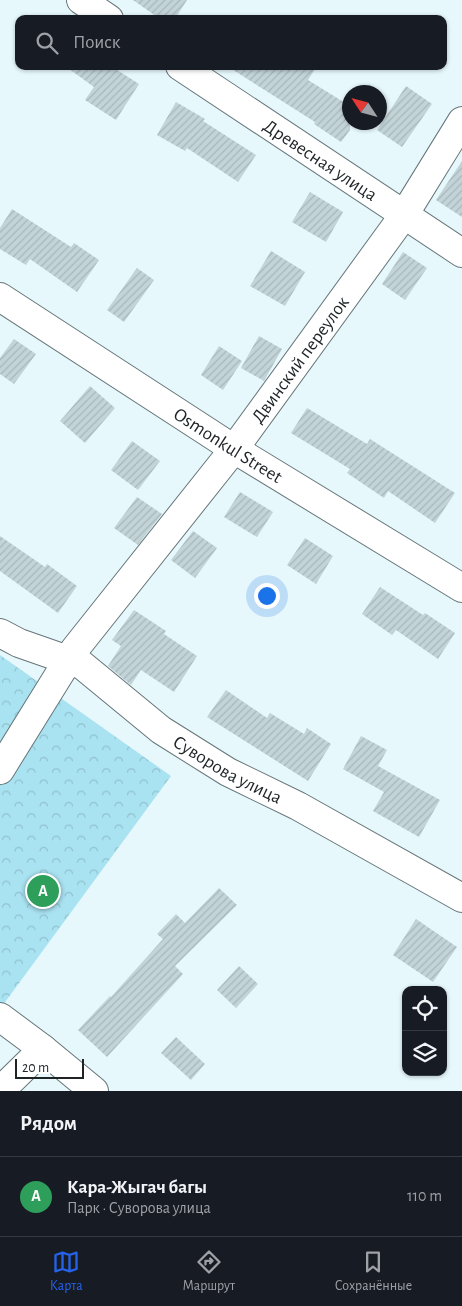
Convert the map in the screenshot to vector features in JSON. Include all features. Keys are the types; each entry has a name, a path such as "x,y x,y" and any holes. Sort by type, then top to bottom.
{"street":[{"path":"81,0 103,15"},
{"name":"Древесная улица","path":"186,70 462,253"},
{"name":"Двинский переулок","path":"0,770 75,649 234,449 404,215 462,121"},
{"name":"Osmonkul Street","path":"0,297 234,449 462,588"},
{"name":"Суворова улица","path":"0,633 20,643 82,665 161,730 228,772 298,806 462,898"},
{"path":"0,1017 43,1048 94,1091"},
{"path":"0,1091 43,1048"}],"green space":[{"path":"0,655 171,776 0,1009"}],"building":[{"path":"133,0 187,0 178,15 154,15"},
{"path":"71,70 117,70 139,84 116,120 85,100 94,87"},
{"path":"233,70 314,70 308,80 342,101 342,130 350,130 341,142 314,124 315,122"},
{"path":"406,86 432,104 402,147 377,130 387,130 387,115"},
{"path":"176,102 205,119 203,121 256,155 238,182 187,148 185,151 157,135"},
{"path":"462,161 462,217 436,200"},
{"path":"310,192 343,212 326,242 292,222"},
{"path":"12,209 71,247 74,243 99,260 77,292 30,259 26,265 0,249 0,228"},
{"path":"271,251 305,272 285,306 250,286"},
{"path":"403,252 427,268 405,300 382,284"},
{"path":"137,268 154,280 124,322 107,310"},
{"path":"259,336 282,349 264,381 241,368"},
{"path":"14,339 36,354 14,384 0,374 0,358"},
{"path":"219,346 242,361 223,390 201,375"},
{"path":"90,386 115,408 85,443 60,421"},
{"path":"307,408 367,444 370,439 455,493 435,523 388,491 384,498 347,473 350,469 291,433"},
{"path":"132,441 160,461 138,490 111,470"},
{"path":"240,492 273,512 257,537 224,517"},
{"path":"137,497 162,514 138,545 114,528"},
{"path":"193,531 217,548 195,578 171,560"},
{"path":"0,536 45,567 47,564 77,586 58,613 0,571"},
{"path":"305,538 333,556 316,584 287,565"},
{"path":"380,587 455,633 438,659 396,630 392,635 362,614"},
{"path":"134,610 166,631 164,634 197,656 174,692 141,670 131,685 108,666 121,646 112,640"},
{"path":"226,690 267,718 270,713 304,734 307,728 331,744 308,781 207,717"},
{"path":"361,736 387,750 378,766 440,800 419,837 373,811 384,792 343,769"},
{"path":"219,888 237,905 175,966 183,974 107,1057 78,1030 111,997 163,939 157,934 176,914 185,923"},
{"path":"416,919 457,947 433,982 393,955"},
{"path":"239,966 258,984 236,1008 217,990"},
{"path":"176,1037 205,1064 191,1080 161,1053"}],"place":[{"name":"Кара-Жыгач багы","path":"43,891"}]}
